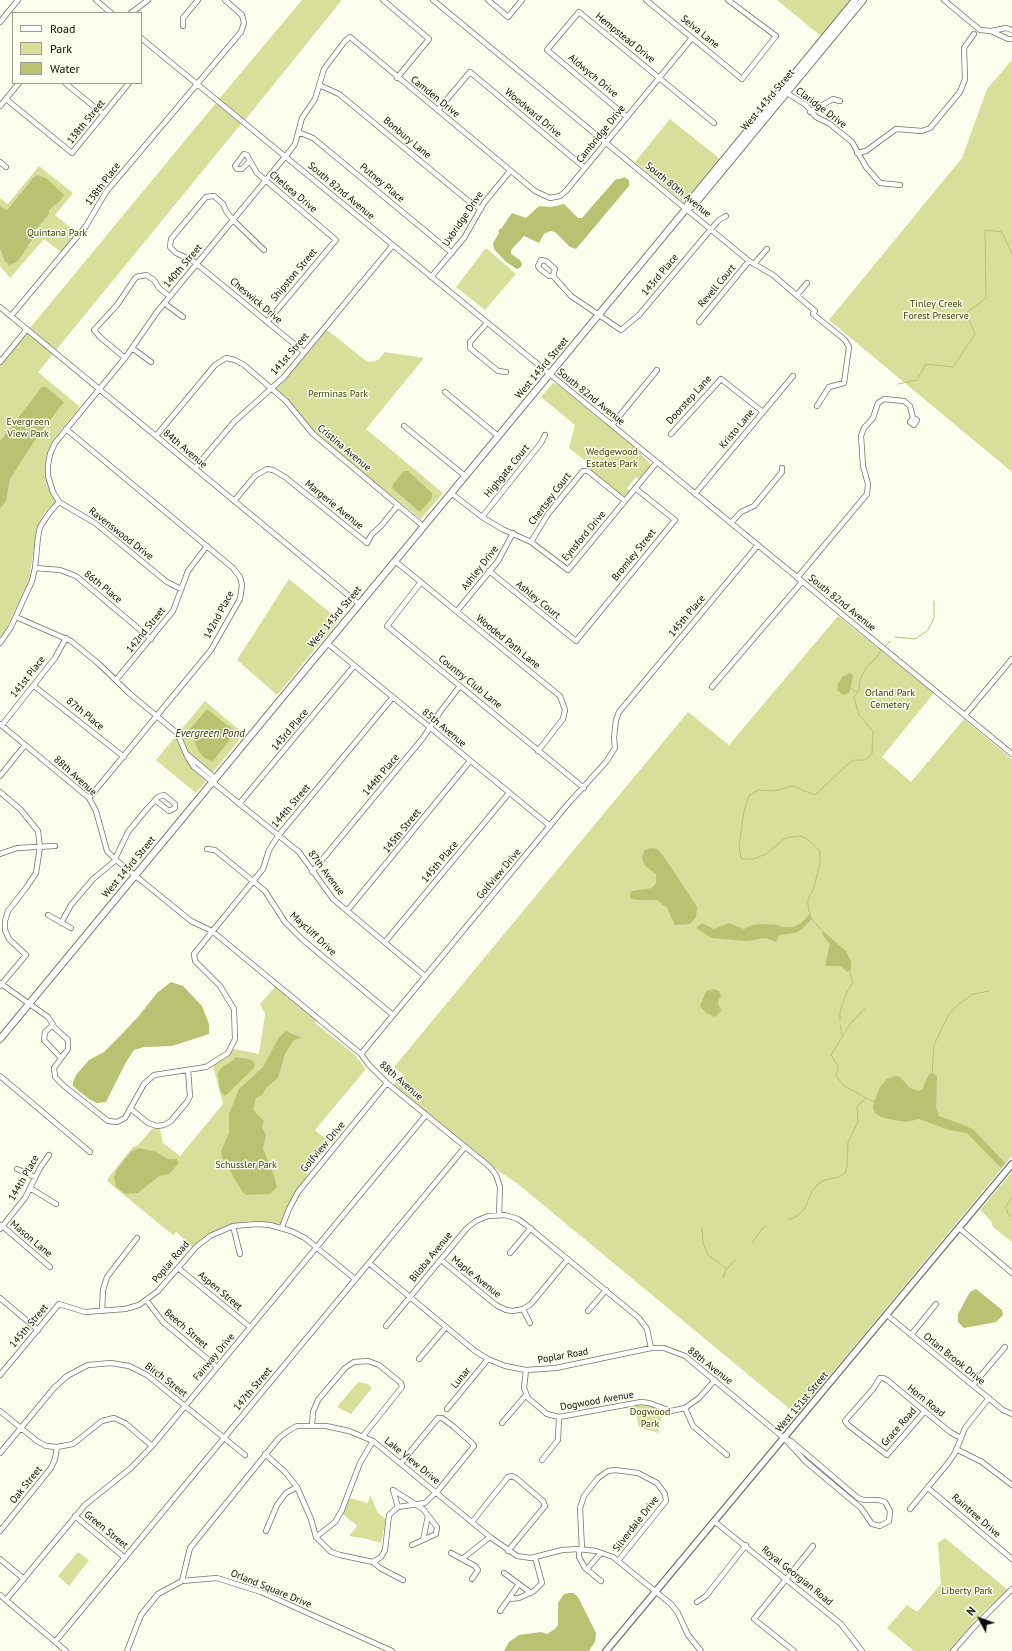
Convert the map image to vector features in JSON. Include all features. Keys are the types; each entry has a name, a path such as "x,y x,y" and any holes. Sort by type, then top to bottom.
{"main road":[{"name":"West 143rd Street","path":"0,1039 686,209 694,205 855,0"},
{"name":"West 143rd Street","path":"784,91 863,0"}],"street":[{"path":"0,22 18,0"},
{"path":"96,0 110,12"},
{"path":"132,12 148,0"},
{"path":"184,26 183,18 198,0"},
{"name":"138th Place","path":"11,316 86,226 106,192 244,27 244,21 241,14 225,0"},
{"path":"383,0 429,38 398,78"},
{"name":"South 80th Avenue","path":"433,0 749,261 772,274 815,311 814,314 845,340 849,347 844,383 829,387 817,406"},
{"path":"488,0 508,17 522,0"},
{"name":"Selva Lane","path":"646,0 742,79 776,36 728,0"},
{"path":"944,0 980,30 991,31 1006,28 1012,30"},
{"name":"Aldwych Drive","path":"579,12 547,50 627,117"},
{"name":"Hempstead Drive","path":"579,12 714,123"},
{"path":"991,31 1008,39 1012,39"},
{"path":"857,153 866,151 896,129 922,131 930,128 960,92 965,79 964,48 974,34"},
{"name":"Camden Drive","path":"350,37 510,171"},
{"name":"140th Street","path":"99,389 125,358 169,296 286,157 295,144 302,118 315,99 327,64 350,37"},
{"name":"Cambridge Drive","path":"510,171 535,192 550,198 560,196 566,191 692,38"},
{"name":"South 82nd Avenue","path":"142,39 1012,754"},
{"name":"Woodward Drive","path":"438,110 470,72 585,168"},
{"path":"0,106 18,84"},
{"path":"66,84 103,114"},
{"name":"138th Street","path":"6,99 72,154 128,84"},
{"name":"Bonbury Lane","path":"319,85 339,94 471,203 481,209"},
{"name":"Claridge Drive","path":"784,91 806,105 810,112 816,117 830,124 852,142 866,168 880,183 900,185"},
{"path":"810,112 833,99 840,101"},
{"name":"Putney Place","path":"298,132 313,138 452,253"},
{"name":"Chelsea Drive","path":"250,160 242,169 237,169 235,166 236,162 244,154 247,155 250,160 257,173 265,181 336,240"},
{"path":"0,162 6,167"},
{"name":"Uxbridge Drive","path":"431,277 464,238 481,209 510,171"},
{"name":"Cheswick Drive","path":"233,220 223,204 214,196 206,197 171,239 170,247 176,253 197,264 304,352"},
{"name":"143rd Place","path":"599,315 621,330 640,315 711,229 719,220 726,216"},
{"path":"233,220 250,234 264,250"},
{"name":"Shipston Street","path":"267,322 336,240"},
{"name":"141st Street","path":"195,468 234,422 284,378 393,245"},
{"path":"754,264 767,249"},
{"path":"553,276 555,274 555,269 546,261 541,260 538,266 548,276 553,276 570,295 599,315"},
{"name":"Revell Court","path":"699,322 749,261"},
{"path":"125,358 100,338 94,330 117,305 136,277 146,275 154,280 159,288 169,296"},
{"path":"797,295 807,283"},
{"path":"164,303 183,317"},
{"name":"84th Avenue","path":"0,307 359,604"},
{"path":"487,323 470,342 470,348 498,371 506,372"},
{"path":"0,362 27,329"},
{"path":"132,348 151,362"},
{"name":"Cristina Avenue","path":"156,436 215,365 226,358 239,362 286,401 313,434 423,526"},
{"path":"612,425 657,370"},
{"name":"Kristo Lane","path":"695,494 793,376"},
{"name":"Doorstep Lane","path":"671,434 721,379 763,412"},
{"path":"0,643 11,627 32,581 36,568 40,527 59,502 53,492 48,476 48,465 53,446 99,389"},
{"path":"445,392 498,436"},
{"path":"797,578 867,494 868,484 863,466 861,436 864,428 873,418 878,403 884,399 904,401 910,406 913,418"},
{"path":"404,426 465,476"},
{"name":"142nd Place","path":"66,429 207,546 237,573 242,585 240,599 211,650 89,798"},
{"name":"Highgate Court","path":"482,517 541,443 545,435"},
{"name":"Eynsford Drive","path":"451,493 482,517 531,542 568,570 657,462"},
{"path":"731,524 741,512 754,506 782,472 782,468"},
{"name":"Margerie Avenue","path":"234,500 255,476 267,470 278,472 367,543 372,534 381,526 398,505"},
{"name":"Chertsey Court","path":"531,542 548,514 583,471 588,472 625,501"},
{"name":"Bromley Street","path":"576,641 675,520 635,488"},
{"name":"Ravenswood Drive","path":"59,502 95,523 167,582 181,589"},
{"name":"Ashley Drive","path":"456,611 504,553 513,534"},
{"name":"145th Place","path":"630,698 758,545"},
{"name":"142nd Street","path":"116,680 173,611 189,569 207,546"},
{"name":"Wooded Path Lane","path":"395,561 562,699 565,710 563,719 538,751"},
{"name":"86th Place","path":"36,568 60,570 76,576 151,638"},
{"name":"Ashley Court","path":"489,572 576,641"},
{"name":"Country Club Lane","path":"421,582 387,626 584,788"},
{"path":"712,687 802,582"},
{"path":"16,617 66,638 94,660 157,716"},
{"name":"141st Place","path":"1,725 34,686 55,658 66,638"},
{"name":"85th Avenue","path":"327,643 550,826"},
{"path":"964,716 1012,659"},
{"name":"143rd Place","path":"240,804 354,666"},
{"name":"87th Place","path":"34,686 124,757"},
{"name":"144th Place","path":"312,872 423,738 460,686"},
{"name":"144th Street","path":"188,1070 206,1067 228,1053 235,1039 235,1014 228,996 194,959 196,951 263,870 269,850 278,836 393,697"},
{"name":"Golfview Drive","path":"362,1054 550,826 584,788 615,748 614,738 616,720 619,712 630,698"},
{"name":"87th Avenue","path":"157,716 177,733 188,755 190,763 214,780 240,804 299,852 332,899 425,976"},
{"name":"88th Avenue","path":"1,725 89,798 96,811 107,851 191,922 212,931 362,1054 369,1065 387,1083 490,1167 496,1175 500,1187 499,1215"},
{"path":"0,776 25,745"},
{"name":"145th Street","path":"347,911 470,761"},
{"path":"0,792 20,809 38,831 40,847 36,873 8,911 5,921 5,930 9,939 26,955 1,985 48,1017 53,1025 68,1040 68,1049 54,1068 55,1077 102,1118 108,1121 117,1122 125,1118 144,1084 151,1077 165,1072 188,1070 190,1096 187,1102 171,1121 164,1126 157,1126 148,1123 131,1109"},
{"name":"145th Place","path":"385,942 509,793"},
{"path":"61,923 71,905 93,879 116,859 128,832 155,800"},
{"path":"0,854 17,848 55,846"},
{"name":"Maycliff Drive","path":"207,849 214,850 254,882 265,892 285,922 303,940 393,1015"},
{"path":"48,915 71,928"},
{"path":"53,1025 45,1032 44,1040 61,1058"},
{"path":"0,1076 90,1152"},
{"name":"Golfview Drive","path":"282,1227 298,1192 387,1083"},
{"name":"Fairway Drive","path":"6,1600 75,1516 104,1488 131,1468 152,1446 426,1115"},
{"name":"147th Street","path":"55,1642 465,1147"},
{"name":"144th Place","path":"1,1227 22,1202 49,1155"},
{"name":"West 151st Street","path":"606,1651 1012,1164"},
{"path":"17,1169 35,1177"},
{"path":"30,1188 56,1204"},
{"path":"499,1215 518,1219 531,1228 641,1320 647,1329 652,1348"},
{"name":"Biloba Avenue","path":"386,1326 470,1225 481,1218 499,1215"},
{"name":"Poplar Road","path":"58,1306 61,1304 79,1312 102,1311 132,1307 147,1301 158,1291 203,1241 233,1226 257,1224 282,1227 299,1234 355,1280"},
{"path":"233,1226 240,1254"},
{"name":"Mason Lane","path":"1,1227 50,1266"},
{"path":"510,1253 531,1228"},
{"path":"959,1228 1012,1272"},
{"path":"102,1311 103,1290 107,1277 137,1238"},
{"path":"530,1322 523,1309 534,1300 568,1259"},
{"name":"Maple Avenue","path":"441,1260 500,1308 509,1310 523,1309"},
{"name":"Poplar Road","path":"369,1263 446,1327 488,1359 505,1366 526,1370 556,1368 652,1348"},
{"name":"Aspen Street","path":"178,1268 250,1327"},
{"path":"588,1311 606,1290"},
{"path":"0,1298 38,1330"},
{"name":"Beech Street","path":"147,1301 163,1322 217,1367"},
{"path":"910,1334 936,1304"},
{"name":"145th Street","path":"0,1375 58,1306"},
{"name":"Orlan Brook Drive","path":"887,1315 973,1386 1012,1414"},
{"path":"419,1359 446,1327"},
{"path":"973,1386 1005,1347"},
{"name":"88th Avenue","path":"652,1348 664,1348 685,1356 784,1438 806,1462 861,1508 872,1524 880,1526 889,1521 890,1511 884,1502 879,1500 864,1500 858,1498 809,1457 796,1444 784,1438"},
{"name":"Lunar","path":"447,1409 488,1359"},
{"path":"312,1425 313,1412 318,1400 345,1368 354,1362 363,1360 373,1362 400,1383 402,1387 363,1436"},
{"name":"Birch Street","path":"0,1453 54,1388 66,1376 80,1368 102,1363 123,1364 142,1371 245,1455"},
{"path":"502,1423 526,1395 524,1388 526,1370"},
{"name":"Horn Road","path":"887,1455 848,1425 845,1421 873,1389 880,1378 887,1380 950,1432 961,1438"},
{"path":"715,1380 699,1398 685,1408 693,1426 727,1455"},
{"name":"Dogwood Avenue","path":"526,1395 544,1412 559,1417 641,1402 671,1410 685,1408"},
{"path":"910,1509 948,1463 970,1421 989,1398"},
{"path":"0,1411 42,1444 57,1447 73,1444 99,1423 109,1418 122,1421 152,1446"},
{"name":"Grace Road","path":"887,1455 925,1411"},
{"path":"373,1562 381,1557 385,1550 389,1515 398,1507 418,1505 429,1500 473,1448 472,1443 440,1417 401,1463"},
{"path":"542,1460 558,1440 559,1417"},
{"name":"Lake View Drive","path":"182,1581 190,1548 265,1454 288,1431 297,1426 312,1425 336,1428 363,1436 373,1441 508,1552 522,1558 535,1557 562,1550 580,1549 601,1553 618,1561 656,1590 678,1613 688,1635 701,1651"},
{"path":"316,1537 336,1522 360,1463 373,1441"},
{"name":"Oak Street","path":"0,1531 51,1468 55,1460 57,1447"},
{"path":"956,1449 982,1462 1012,1485"},
{"path":"265,1454 285,1472 297,1488 311,1519 316,1537 331,1552 373,1562 380,1568 403,1580"},
{"name":"Silverdale Drive","path":"580,1549 580,1511 584,1496 598,1478 608,1471 615,1470 638,1473 657,1484 665,1494 666,1501 618,1561"},
{"path":"472,1522 508,1477 512,1476 545,1504 508,1552"},
{"path":"266,1531 277,1505 286,1493 297,1488"},
{"name":"Raintree Drive","path":"928,1488 1012,1559"},
{"path":"398,1507 393,1490 418,1505 437,1527 437,1530 431,1537 412,1545"},
{"name":"Green Street","path":"75,1516 125,1558"},
{"path":"423,1540 428,1516"},
{"name":"Royal Georgian Road","path":"714,1521 787,1578 841,1624 862,1651"},
{"path":"462,1559 490,1537"},
{"path":"697,1602 706,1596 746,1545"},
{"path":"794,1651 754,1619 813,1546"},
{"path":"580,1549 579,1557 587,1569 601,1581"},
{"path":"451,1553 478,1570 472,1579"},
{"path":"587,1569 601,1553"},
{"path":"509,1599 519,1598 531,1593 542,1583 535,1557"},
{"path":"0,1560 24,1579"},
{"path":"504,1573 531,1593"},
{"name":"Orland Square Drive","path":"127,1651 145,1607 164,1588 182,1581 217,1578 236,1583 392,1651"},
{"path":"500,1611 519,1584"},
{"path":"953,1651 974,1627 1012,1589"},
{"path":"0,1595 66,1651"}],"green space":[{"path":"302,0 342,0 245,120 219,99"},
{"path":"777,0 851,0 821,36"},
{"name":"Tinley Creek Forest Preserve","path":"1012,60 1012,472 829,320 962,158 987,89"},
{"path":"216,103 241,124 56,350 30,328"},
{"path":"670,119 720,159 687,199 682,201 635,162"},
{"name":"Quintana Park","path":"39,166 73,193 55,215 77,233 61,252 44,239 10,278 0,266 0,249 4,260 30,245 34,238 35,231 49,214 30,182 7,210 0,206 0,198 8,204"},
{"path":"486,248 516,274 485,310 456,287"},
{"name":"Perminas Park","path":"326,329 369,362 378,360 385,352 424,358 366,429 443,493 421,519 320,439 276,390 277,386"},
{"name":"Evergreen View Park","path":"27,333 53,354 38,372 80,407 53,440 46,458 47,480 56,502 45,512 37,527 29,581 7,627 0,638 0,364"},
{"name":"Wedgewood Estates Park","path":"553,383 558,385 636,448 650,464 649,468 639,479 636,477 627,488 630,491 624,497 588,469 588,463 569,448 575,425 541,397"},
{"path":"289,579 339,620 277,695 237,660"},
{"name":"Orland Park Cemetery","path":"838,616 934,693 882,757 911,782 964,719 1012,759 1012,1156 797,1415 518,1184 500,1172 394,1085 403,1074 394,1067 688,712 729,745"},
{"path":"205,701 244,734 196,793 156,760"},
{"name":"Schussler Park","path":"276,986 317,1020 315,1023 355,1055 366,1069 315,1130 330,1142 305,1172 308,1175 292,1197 281,1224 251,1221 235,1224 216,1231 193,1247 176,1232 173,1235 107,1181 133,1147 138,1145 153,1128 160,1129 163,1143 180,1156 223,1104 213,1066 234,1049 259,1054 265,1014 260,1004"},
{"path":"1012,1172 1012,1242 993,1227 991,1221 980,1210"},
{"path":"358,1382 368,1384 372,1388 351,1414 337,1407"},
{"name":"Dogwood Park","path":"634,1405 650,1406 663,1411 658,1433 639,1427"},
{"path":"370,1495 378,1513 386,1519 381,1543 349,1536 357,1526 343,1514 350,1498 368,1503"},
{"name":"Liberty Park","path":"945,1538 1008,1590 978,1617 950,1651 914,1651 887,1628 907,1605 917,1612 941,1584 938,1543"},
{"path":"78,1552 89,1560 69,1586 58,1576"}],"water":[{"path":"37,175 46,178 64,195 61,200 49,210 49,214 35,231 37,237 34,238 17,262 9,265 4,260 0,249 0,206 7,210"},
{"path":"624,177 629,180 629,186 576,249 570,247 555,232 550,231 544,234 539,243 524,236 511,250 511,254 520,260 522,264 521,267 517,269 506,262 494,249 493,243 499,233 498,230 501,229 512,213 526,218 539,206 551,207 564,204 578,218 582,218 616,179"},
{"path":"42,387 46,387 64,402 37,437 10,479 6,501 0,509 0,441"},
{"path":"404,471 408,471 432,493 432,498 420,512 392,488 393,484"},
{"path":"850,673 853,675 851,687 849,693 843,695 837,690 838,684 842,677"},
{"name":"Evergreen Pond","path":"207,709 236,732 213,761 206,759 199,752 189,730"},
{"path":"650,848 657,849 662,854 697,907 696,917 690,924 675,925 667,908 657,900 636,900 630,898 632,891 652,888 656,883 656,874 645,866 642,858 644,851"},
{"path":"810,914 812,919 802,929 795,933 779,935 776,942 766,938 747,941 712,938 696,928 702,923 714,929 729,923 744,929 752,925 763,924 779,925 780,927 793,927 801,923"},
{"path":"823,931 846,951 851,961 851,970 847,972 841,966 825,966 830,944 822,934"},
{"path":"171,982 183,986 202,1006 209,1024 209,1034 172,1046 144,1047 134,1050 126,1062 106,1102 97,1103 89,1099 73,1086 76,1075 89,1060 104,1052 138,1017 157,993"},
{"path":"714,989 719,991 721,995 718,1002 721,1011 715,1017 706,1013 700,1006 706,991"},
{"path":"286,1031 302,1038 294,1040 285,1054 278,1078 266,1088 262,1095 256,1098 253,1110 264,1121 262,1127 266,1135 263,1148 277,1187 270,1194 246,1195 242,1191 222,1157 221,1151 229,1133 229,1114 239,1089 263,1067 279,1037"},
{"path":"235,1057 249,1059 253,1061 255,1065 253,1069 225,1096 220,1091 218,1073 221,1068 235,1059"},
{"path":"932,1073 937,1076 936,1107 939,1116 974,1130 1005,1163 1001,1168 967,1133 949,1130 919,1119 906,1122 881,1117 875,1113 873,1108 874,1102 880,1087 887,1079 895,1076 900,1077 910,1088 918,1091 922,1090 929,1074"},
{"path":"139,1148 156,1152 168,1159 177,1159 179,1163 169,1174 159,1176 138,1193 126,1194 116,1187 114,1177 117,1169 132,1151"},
{"path":"976,1289 1002,1310 1003,1315 996,1322 964,1328 958,1322 958,1314 970,1292"},
{"path":"574,1593 578,1597 596,1633 595,1642 589,1651 504,1651 509,1642 519,1635 541,1632 547,1634 555,1629 558,1625 558,1603 564,1594"}],"waterway":[{"path":"898,384 917,380 926,364 953,367 975,334 966,313 986,298 985,230 1002,232 1012,254"},
{"path":"895,637 915,639 928,630 934,618 934,601"},
{"path":"886,646 890,641"},
{"path":"810,915 808,900 814,887 820,863 820,851 807,839 801,836 784,839 766,854 753,859 741,858 739,846 744,811 749,796 758,790 775,791 792,786 815,795 849,763 855,760 865,760 872,754 873,731 859,715 854,698 859,690 860,680 866,668 876,658 881,650"},
{"path":"849,688 857,692"},
{"path":"811,918 822,931"},
{"path":"840,1020 840,1012 846,994 853,982 849,970"},
{"path":"932,1074 934,1045 949,1014 959,1004 973,994 989,991"},
{"path":"865,1008 850,1024 831,1055 838,1066 836,1076 844,1086 874,1102"},
{"path":"840,1024 842,1036"},
{"path":"788,1220 797,1216 805,1208 812,1191 818,1184 825,1180 839,1177 845,1173 847,1166 848,1142 858,1122 857,1106 865,1099"},
{"path":"1012,1196 1006,1207 1008,1214 1012,1217"},
{"path":"752,1243 762,1229 767,1225"},
{"path":"702,1228 703,1243 708,1255 727,1269"},
{"path":"723,1278 726,1270 735,1260"}]}
